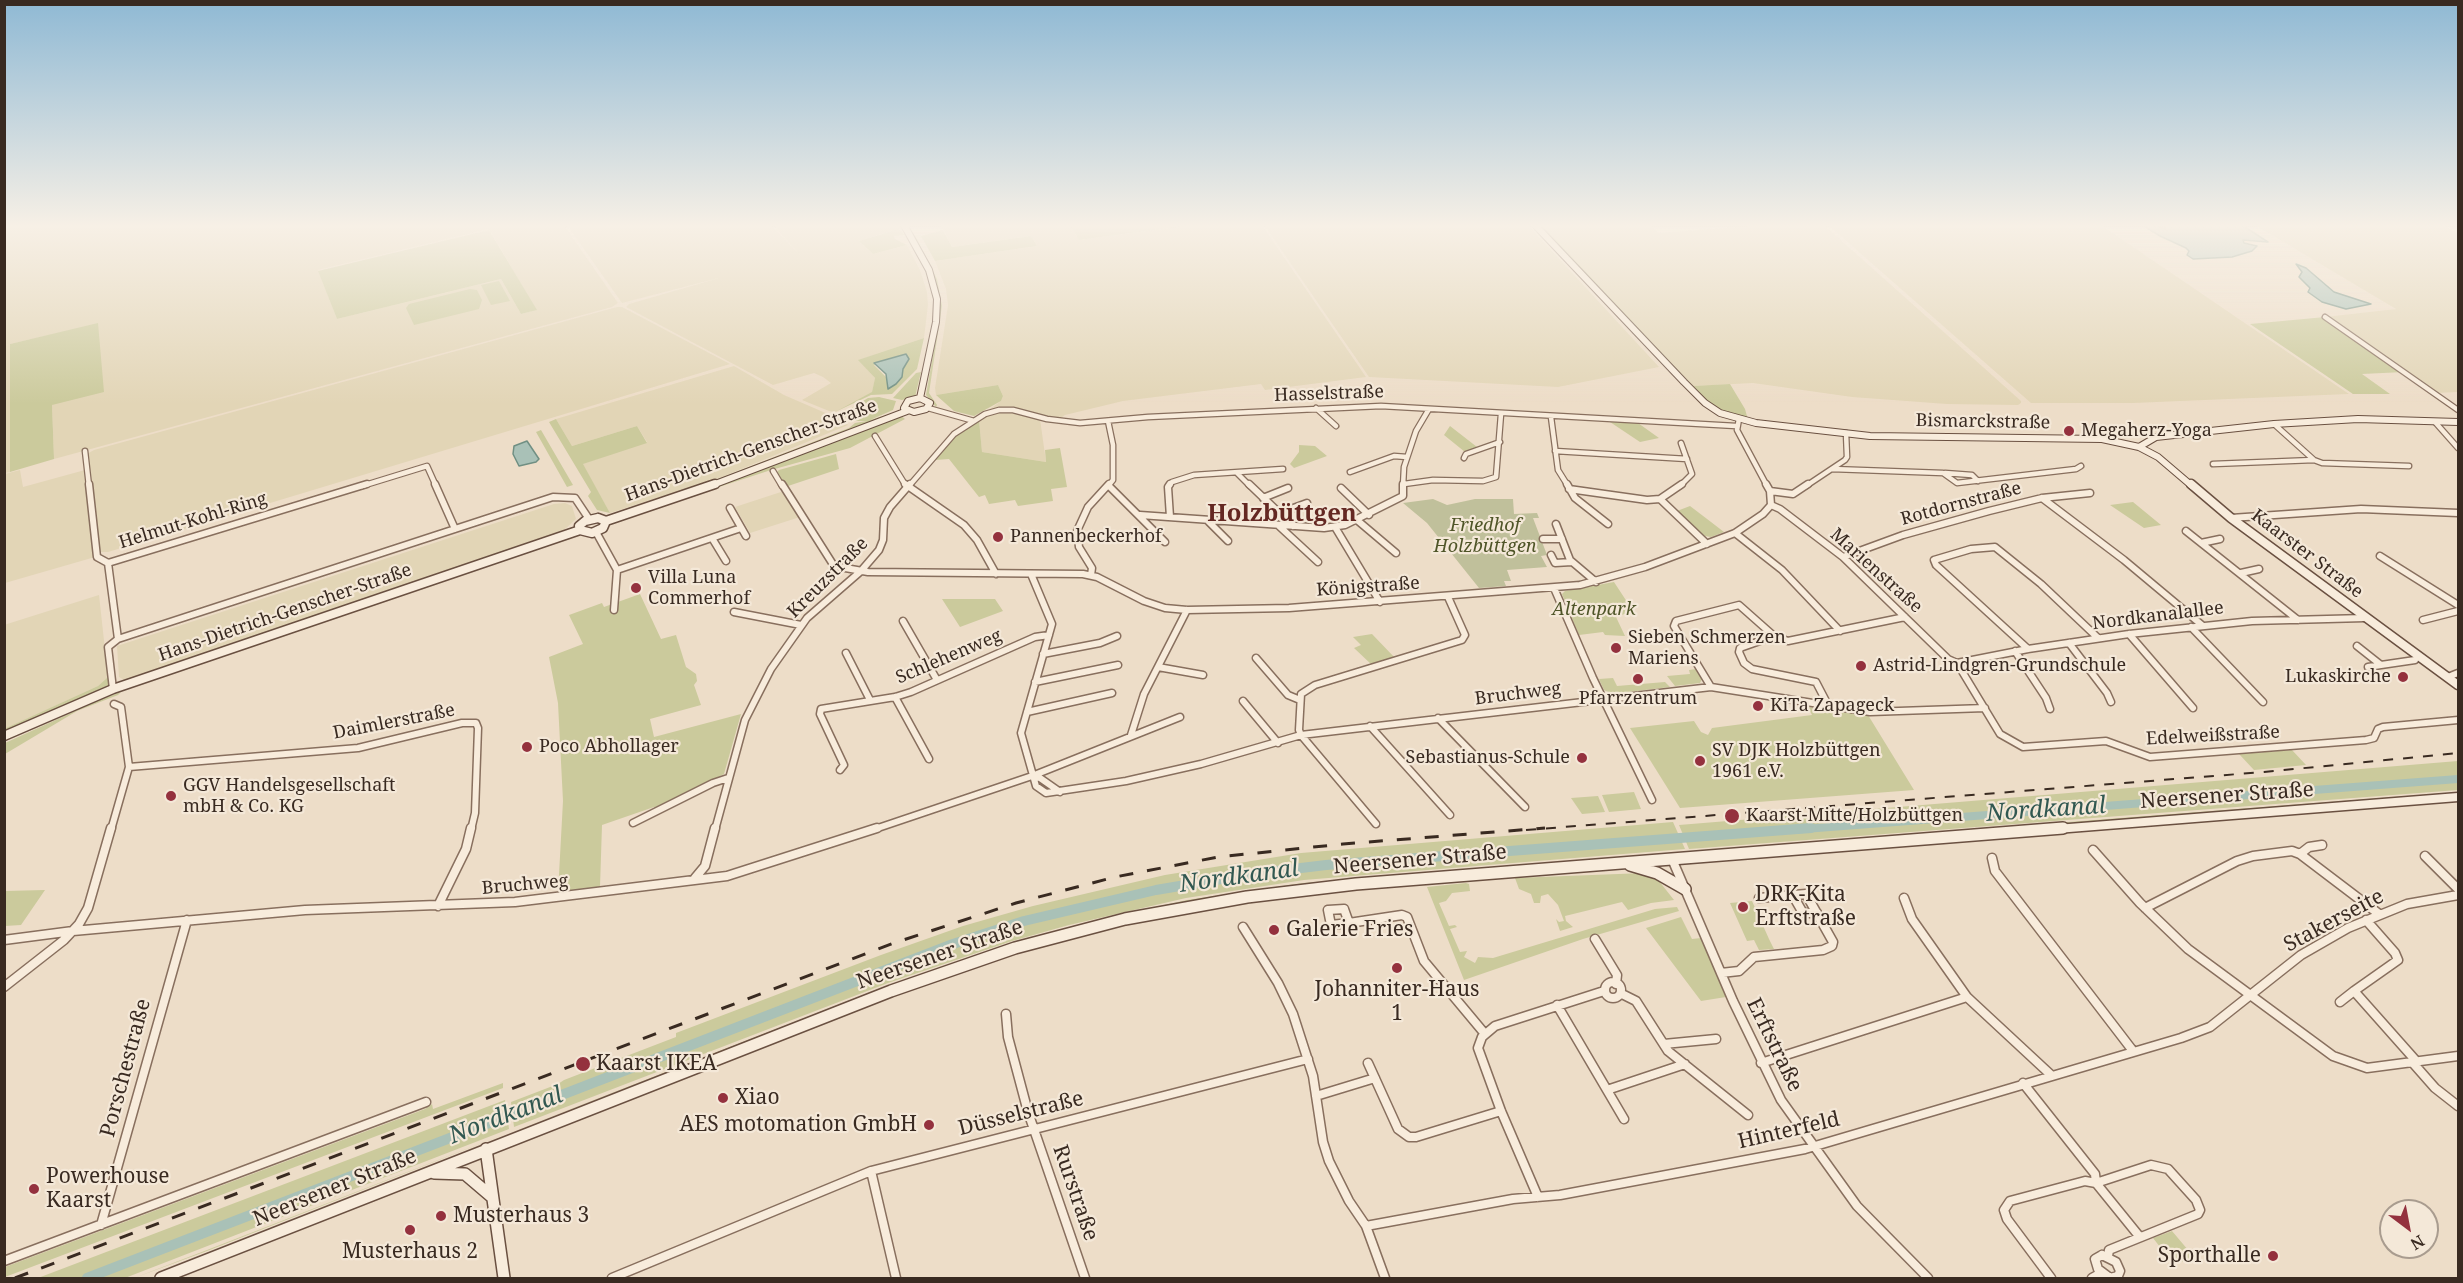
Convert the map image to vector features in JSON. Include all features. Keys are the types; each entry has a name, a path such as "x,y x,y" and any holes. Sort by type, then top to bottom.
{"main road":[{"path":"920,398 936,322 937,299 933,285"},
{"name":"Bismarckstraße","path":"1592,285 1705,403 1738,423 1884,436 2102,439 2139,447"},
{"path":"920,398 929,402 928,408 918,412 907,411 904,407 906,403 920,398"},
{"name":"Hans-Dietrich-Genscher-Straße","path":"579,530 579,526 589,519 598,518 606,521 742,475 907,411"},
{"path":"2139,447 2156,437 2274,424 2358,419 2435,422"},
{"name":"Kaarster Straße","path":"2139,447 2158,457 2231,518 2458,685"},
{"name":"Hans-Dietrich-Genscher-Straße","path":"6,736 113,688 579,530 588,534 596,532 603,528 606,521"},
{"name":"Neersener Straße","path":"161,1278 924,978 1015,948 1188,906 1296,890 2458,797"},
{"path":"1624,863 1657,873 1685,889"},
{"path":"486,1149 504,1278"},
{"path":"421,1175 456,1172 465,1174 492,1197"}],"street":[{"path":"2325,317 2458,410"},
{"name":"Hasselstraße","path":"974,421 989,412 1008,410 1076,423 1381,406 1551,417 1738,423"},
{"path":"928,408 974,421"},
{"path":"1316,408 1336,426"},
{"path":"1140,515 1294,527 1335,527 1357,520 1401,498 1407,457 1416,430 1429,409"},
{"path":"1404,484 1433,480 1483,481 1493,479 1498,474 1501,414"},
{"path":"1551,417 1558,470 1579,502 1608,524"},
{"name":"Kreuzstraße","path":"695,878 705,866 728,778 752,706 771,669 801,625 861,571 881,547 885,515 907,488 952,436 974,421"},
{"path":"1091,575 1092,568 1079,547 1077,531 1088,507 1113,480 1114,459 1108,421"},
{"path":"2435,422 2458,422"},
{"path":"2435,422 2458,448"},
{"path":"1738,423 1770,491 1771,505"},
{"path":"2274,424 2314,460 2322,463 2409,466"},
{"path":"1770,491 1793,495 1841,463 1847,457 1846,433"},
{"path":"875,436 907,488 952,516 968,529 996,574"},
{"path":"1464,458 1466,454 1500,442"},
{"path":"1569,489 1651,500 1660,499 1677,489 1691,476 1681,443"},
{"path":"85,451 97,557 108,563"},
{"path":"1555,452 1687,459"},
{"path":"1350,472 1394,456 1407,457"},
{"path":"2213,464 2314,460"},
{"path":"1841,463 1856,470"},
{"name":"Helmut-Kohl-Ring","path":"118,639 108,563 427,465 455,528"},
{"path":"1943,473 1958,483 2076,470 2081,466"},
{"path":"1170,517 1168,487 1173,482 1194,475 1283,469"},
{"path":"1832,469 1971,475 1978,481"},
{"name":"Königstraße","path":"773,471 834,566 861,571 1091,575 1154,605 1188,610 1380,602 1554,588 1596,582 1735,533 1755,520 1771,505"},
{"path":"1237,473 1294,527"},
{"path":"1109,486 1165,542"},
{"path":"1263,498 1288,488"},
{"path":"1341,488 1369,515"},
{"name":"Rotdornstraße","path":"1843,557 1903,535 2042,498 2090,493"},
{"path":"113,688 108,647 118,639 553,497 575,498 589,519"},
{"path":"2042,498 2124,560 2203,626"},
{"path":"1660,499 1707,544"},
{"path":"1280,513 1308,503"},
{"name":"Marienstraße","path":"1771,505 1780,509 1843,557 1948,659 1957,663"},
{"path":"730,508 746,536"},
{"path":"2231,518 2361,509 2458,513"},
{"path":"1357,520 1396,553"},
{"path":"1208,521 1228,541"},
{"path":"1556,524 1572,562 1596,582"},
{"path":"1279,526 1318,562"},
{"path":"1335,527 1380,602"},
{"path":"617,570 741,528"},
{"path":"2186,531 2299,620"},
{"path":"596,532 617,570 614,610"},
{"path":"1735,533 1782,570 1840,631"},
{"path":"712,538 726,561"},
{"path":"1543,539 1562,539"},
{"path":"2201,543 2220,539"},
{"path":"2028,649 1934,563 1935,560 1961,551 1988,546 1998,548 2041,584 2098,638"},
{"path":"1551,555 1555,563 1572,562"},
{"path":"2380,556 2458,604"},
{"path":"2241,573 2259,569"},
{"path":"1031,574 1051,619 1049,635 1021,733 1032,776 1180,717"},
{"path":"1554,588 1603,699 1652,800"},
{"path":"1376,824 1301,735 1299,730 1300,700 1303,691 1310,687 1462,640 1465,634 1448,597"},
{"path":"1711,687 1674,626 1676,621 1739,605 1774,636 1788,641 1905,617"},
{"path":"1131,735 1144,694 1188,610"},
{"path":"2422,620 2458,611"},
{"path":"734,612 801,625"},
{"name":"Nordkanalallee","path":"1957,663 2098,638 2191,627 2366,618"},
{"path":"903,621 937,680"},
{"path":"2191,627 2263,702"},
{"path":"2128,634 2193,708"},
{"name":"Schlehenweg","path":"840,770 844,765 820,710 827,706 895,697 1035,637 1049,635"},
{"path":"1043,654 1101,643 1117,636"},
{"path":"1774,636 1740,648 1739,652 1744,663 1755,670 1813,681 1819,685 1828,705"},
{"path":"2068,643 2108,693 2111,702"},
{"path":"2357,645 2381,665"},
{"path":"2015,651 2046,698 2050,709"},
{"path":"846,653 870,700"},
{"path":"1256,658 1288,695 1300,700"},
{"path":"2368,667 2415,660"},
{"name":"Edelweißstraße","path":"1957,663 2002,736 2020,746 2106,741 2150,757 2366,740 2374,738 2378,729 2383,727 2458,720"},
{"path":"1035,682 1118,665"},
{"path":"1158,667 1203,675"},
{"path":"2448,678 2458,673"},
{"name":"Bruchweg","path":"4,940 73,931 305,910 438,906 550,899 695,878 727,876 767,865 1032,776 1041,791 1060,792 1126,781 1201,764 1301,735 1438,718 1711,687 1870,712 1985,708"},
{"path":"1027,712 1112,693"},
{"path":"895,697 928,759"},
{"path":"1243,701 1278,742"},
{"path":"4,987 73,931 88,908 129,767 121,707 114,704"},
{"path":"1438,718 1525,807"},
{"name":"Daimlerstraße","path":"129,767 354,748 462,723 476,723 478,728 475,813 466,849 438,906"},
{"path":"1370,726 1450,815"},
{"path":"633,824 713,783 728,778"},
{"path":"2300,854 2310,847 2322,845"},
{"path":"2093,850 2145,908 2193,953 2319,1047 2344,1062 2367,1068 2458,1056"},
{"path":"2145,908 2242,859 2292,851 2300,854 2379,914"},
{"path":"2425,856 2458,889"},
{"path":"1992,858 1995,871 2133,1051"},
{"name":"Erftstraße","path":"1671,859 1761,1063 1781,1100 1812,1147 1857,1206 1928,1278"},
{"path":"1792,894 1803,914 1817,913"},
{"path":"1721,974 1739,971 1754,957 1829,949 1833,942 1806,894 1759,898"},
{"name":"Stakerseite","path":"2210,1027 2301,955 2366,920 2420,901 2458,895"},
{"path":"1904,898 1912,920 1967,998 2051,1075"},
{"path":"1349,923 1402,915 1407,917 1424,961 1485,1034"},
{"name":"Porschestraße","path":"101,1224 187,920"},
{"path":"2340,1002 2398,960 2395,952 2366,920"},
{"path":"1243,927 1285,995 1308,1059 1323,1142 1329,1161 1349,1201 1366,1226 1385,1278"},
{"path":"1595,939 1617,975 1616,984"},
{"path":"1604,991 1604,986 1608,983 1616,984 1622,989 1622,994"},
{"path":"1604,991 1613,998 1622,994"},
{"path":"1538,1197 1501,1111 1478,1047 1485,1034 1495,1026 1604,991"},
{"path":"2354,991 2435,1088 2458,1106"},
{"path":"1622,994 1636,1001 1668,1051 1748,1115"},
{"path":"1761,1063 1924,1009 1967,998"},
{"path":"1557,1005 1624,1119"},
{"name":"Rurstraße","path":"1006,1014 1008,1037 1034,1130 1085,1278"},
{"name":"Hinterfeld","path":"1366,1226 1513,1198 1538,1197 1812,1147 2195,1034 2210,1027"},
{"path":"1664,1044 1716,1039"},
{"name":"Düsselstraße","path":"612,1278 871,1171 1308,1059"},
{"path":"1368,1063 1398,1129 1409,1137 1416,1137 1501,1111"},
{"path":"1607,1090 1685,1064"},
{"path":"1316,1096 1375,1078"},
{"path":"2023,1083 2095,1174 2096,1183 2139,1236"},
{"path":"4,1261 426,1102"},
{"path":"2051,1278 2007,1219 2004,1210 2006,1204 2085,1181 2096,1183 2157,1164 2170,1171 2198,1203 2200,1212 2109,1250 2108,1256"},
{"path":"871,1171 896,1278"},
{"path":"2102,1255 2116,1262 2120,1274 2110,1278 2101,1273 2095,1259 2102,1255"},
{"path":"2092,1278 2101,1273"}],"shaded area":[{"path":"5,285 324,285 337,319 477,285 504,285 521,314 536,310 521,285 605,285 618,303 612,307 54,459 52,405 98,324 10,344 10,472 5,473"},
{"path":"609,285 692,285 622,303"},
{"path":"695,285 925,285 928,305 924,338 859,360 875,378 872,393 835,412 802,400 831,383 823,377 814,373 773,385 626,307 629,304"},
{"path":"944,285 1303,285 1366,377 1265,390 1261,384 1123,401 1065,415 1059,419 1014,408 990,409 1001,401 1003,396 998,385 936,395 935,388 948,305"},
{"path":"1305,285 1583,285 1659,367 1558,387 1369,377"},
{"path":"1598,285 1891,285 2021,403 2018,405 1947,404 1852,397 1753,383 1693,386"},
{"path":"1896,285 2189,285 2349,394 2133,403 2031,403"},
{"path":"2307,285 2326,285 2334,292 2371,304 2346,309 2322,302 2308,292 2310,288"},
{"path":"2356,285 2458,285 2458,392 2434,393 2325,317 2396,309"},
{"path":"622,307 730,364 108,552 99,552 87,454 94,450"},
{"path":"906,354 909,359 903,369 902,377 888,389 886,374 874,363"},
{"path":"734,366 784,395 844,421 848,425 722,477 610,513 582,464 647,442 637,426 572,446 556,419"},
{"path":"1012,411 1040,419 1046,462 982,452 979,420 995,412"},
{"path":"527,441 539,459 536,462 519,466 513,454 514,446"},
{"path":"20,470 23,487 85,470 95,557 5,583 5,474"},
{"path":"784,491 800,517 750,533 735,507"},
{"path":"565,503 572,506 576,519 564,530 124,680 119,677 117,646 554,504"},
{"path":"99,595 108,677 98,686 5,729 4,625"}],"green space":[{"path":"323,285 477,285 337,319"},
{"path":"481,285 501,285 510,301 491,305"},
{"path":"504,285 522,285 537,310 521,314"},
{"path":"936,285 938,285 942,306 929,393 936,407 926,395 939,320"},
{"path":"1595,285 1598,285 1693,386 1730,384 1745,409 1748,420 1719,410 1705,399"},
{"path":"470,289 477,290 482,300 479,309 414,325 406,308 409,304"},
{"path":"2325,317 2404,372 2362,374 2390,394 2353,394 2250,324"},
{"path":"98,323 104,392 52,405 54,459 10,472 10,344"},
{"path":"924,338 917,369 892,394 871,395 835,412 872,392 875,378 858,360","holes":["902,355 909,359 903,369 887,378 874,365"]},
{"path":"921,372 915,397 902,400 893,398 916,373"},
{"path":"998,385 1003,396 1001,401 974,416 954,411 936,395"},
{"path":"879,397 896,401 893,410 870,420 896,412 739,474 697,487 849,428 855,423 867,421 855,421 840,415 868,398"},
{"path":"900,415 905,419 850,448 771,470 627,517 739,478"},
{"path":"556,419 572,446 637,426 647,443 583,464 610,513 597,510 588,496 591,492 549,422"},
{"path":"979,420 982,452 1046,462 1045,450 1060,448 1067,487 1051,489 1053,501 1018,506 1015,500 989,504 985,495 979,497 949,459 935,460 956,436"},
{"path":"1610,422 1638,423 1659,438 1640,442"},
{"path":"1450,426 1477,447 1465,452 1444,435"},
{"path":"541,430 573,485 567,487 536,432"},
{"path":"1299,445 1315,446 1327,456 1294,468 1290,464 1299,452"},
{"path":"836,454 839,469 785,487 776,473 779,470"},
{"name":"Friedhof Holzbüttgen","path":"1433,499 1447,505 1475,499 1513,499 1514,514 1537,513 1539,518 1533,518 1547,555 1541,556 1547,567 1507,570 1511,581 1504,581 1506,586 1479,588 1427,523 1403,503"},
{"path":"2133,502 2161,525 2144,528 2110,505"},
{"path":"1690,506 1724,532 1711,537 1705,536 1677,511"},
{"name":"Altenpark","path":"1614,582 1633,611 1616,617 1625,636 1605,635 1603,632 1579,635 1562,594 1565,591"},
{"path":"640,594 661,639 676,635 686,667 696,674 697,681 694,685 701,705 650,719 654,737 741,714 724,774 655,811 654,807 602,825 600,887 558,893 563,801 558,703 549,657 583,644 569,615 602,603 604,607"},
{"path":"942,599 995,599 1003,611 960,627"},
{"path":"1372,634 1395,658 1372,665 1354,648 1361,645 1353,637"},
{"path":"1696,669 1702,679 1700,683 1675,686 1667,676 1690,674 1689,670"},
{"path":"108,677 109,685 101,691 5,732 4,729 98,686"},
{"path":"1613,678 1617,686 1665,682 1670,687 1612,694 1604,690 1599,679"},
{"path":"121,692 77,711 5,754 5,743 102,699"},
{"path":"1808,707 1868,715 1914,790 1680,808 1630,728 1694,721 1701,732 1708,735 1712,728 1812,715"},
{"path":"2292,750 2306,765 2254,770 2239,754"},
{"path":"2458,761 2458,777 2263,792 2266,796 2458,781 2458,790 1689,849 1679,825"},
{"path":"1634,792 1641,809 1609,812 1602,795"},
{"path":"2458,792 2458,794 1692,851"},
{"path":"1598,796 1605,812 1582,814 1571,798"},
{"path":"1673,822 1685,849 1304,880 1186,898 1069,925 1012,941 888,983 514,1127 511,1102 676,1037 676,1033 881,955 963,926 1033,906 1165,875 1301,853"},
{"path":"1686,853 1357,879 1246,892 890,986 517,1130 889,985 1014,944 1123,914 1187,900 1303,883"},
{"path":"1644,873 1652,875 1659,881 1674,900 1651,903 1628,910 1622,902 1565,916 1566,921 1573,927 1560,931 1556,919 1559,922 1564,921 1558,905 1548,894 1541,896 1540,903 1534,903 1531,894 1519,889 1515,878"},
{"path":"1469,884 1470,891 1452,893 1446,901 1439,903 1449,926 1457,927 1450,929 1460,952 1467,951 1464,957 1475,963 1478,957 1493,958 1655,909 1677,907 1679,911 1583,939 1464,980 1427,887"},
{"path":"45,890 21,925 5,926 5,891"},
{"path":"1752,901 1774,949 1759,950 1754,940 1747,941 1730,903"},
{"path":"1681,917 1692,939 1701,938 1726,997 1701,1001 1646,928"},
{"path":"503,1083 503,1088 5,1277 5,1267 425,1109 432,1104 433,1109"},
{"path":"505,1100 509,1129 125,1278 38,1278"},
{"path":"510,1132 207,1251 134,1278 207,1250"},
{"path":"2172,1231 2194,1257 2174,1265 2153,1238"}],"waterway":[{"name":"Nordkanal","path":"1791,830 2458,779"},
{"name":"Nordkanal","path":"87,1278 953,944 1024,921 1156,890 1251,874 1326,865 1811,828"}],"railway":[{"path":"1526,830 2264,772 2458,753"},
{"path":"15,1278 894,943 1016,903 1115,877 1218,857 1343,844 1545,828"}],"place":[{"name":"Megaherz-Yoga","path":"2069,431"},
{"name":"Pannenbeckerhof","path":"998,537"},
{"name":"Villa Luna Commerhof","path":"636,588"},
{"name":"Sieben Schmerzen Mariens","path":"1616,648"},
{"name":"Astrid-Lindgren-Grundschule","path":"1861,666"},
{"name":"Lukaskirche","path":"2403,677"},
{"name":"Pfarrzentrum","path":"1638,679"},
{"name":"KiTa Zapageck","path":"1758,706"},
{"name":"Poco Abhollager","path":"527,747"},
{"name":"Sebastianus-Schule","path":"1582,758"},
{"name":"SV DJK Holzbüttgen 1961 e.V.","path":"1700,761"},
{"name":"GGV Handelsgesellschaft mbH & Co. KG","path":"171,796"},
{"name":"Kaarst-Mitte/Holzbüttgen","path":"1732,816"},
{"name":"DRK-Kita Erftstraße","path":"1743,907"},
{"name":"Galerie Fries","path":"1274,930"},
{"name":"Johanniter-Haus 1","path":"1397,968"},
{"name":"Kaarst IKEA","path":"583,1064"},
{"name":"Xiao","path":"723,1098"},
{"name":"AES motomation GmbH","path":"929,1125"},
{"name":"Powerhouse Kaarst","path":"34,1189"},
{"name":"Musterhaus 3","path":"441,1216"},
{"name":"Musterhaus 2","path":"410,1230"},
{"name":"Sporthalle","path":"2273,1256"}],"district":[{"name":"Holzbüttgen","path":"1282,514"}]}
